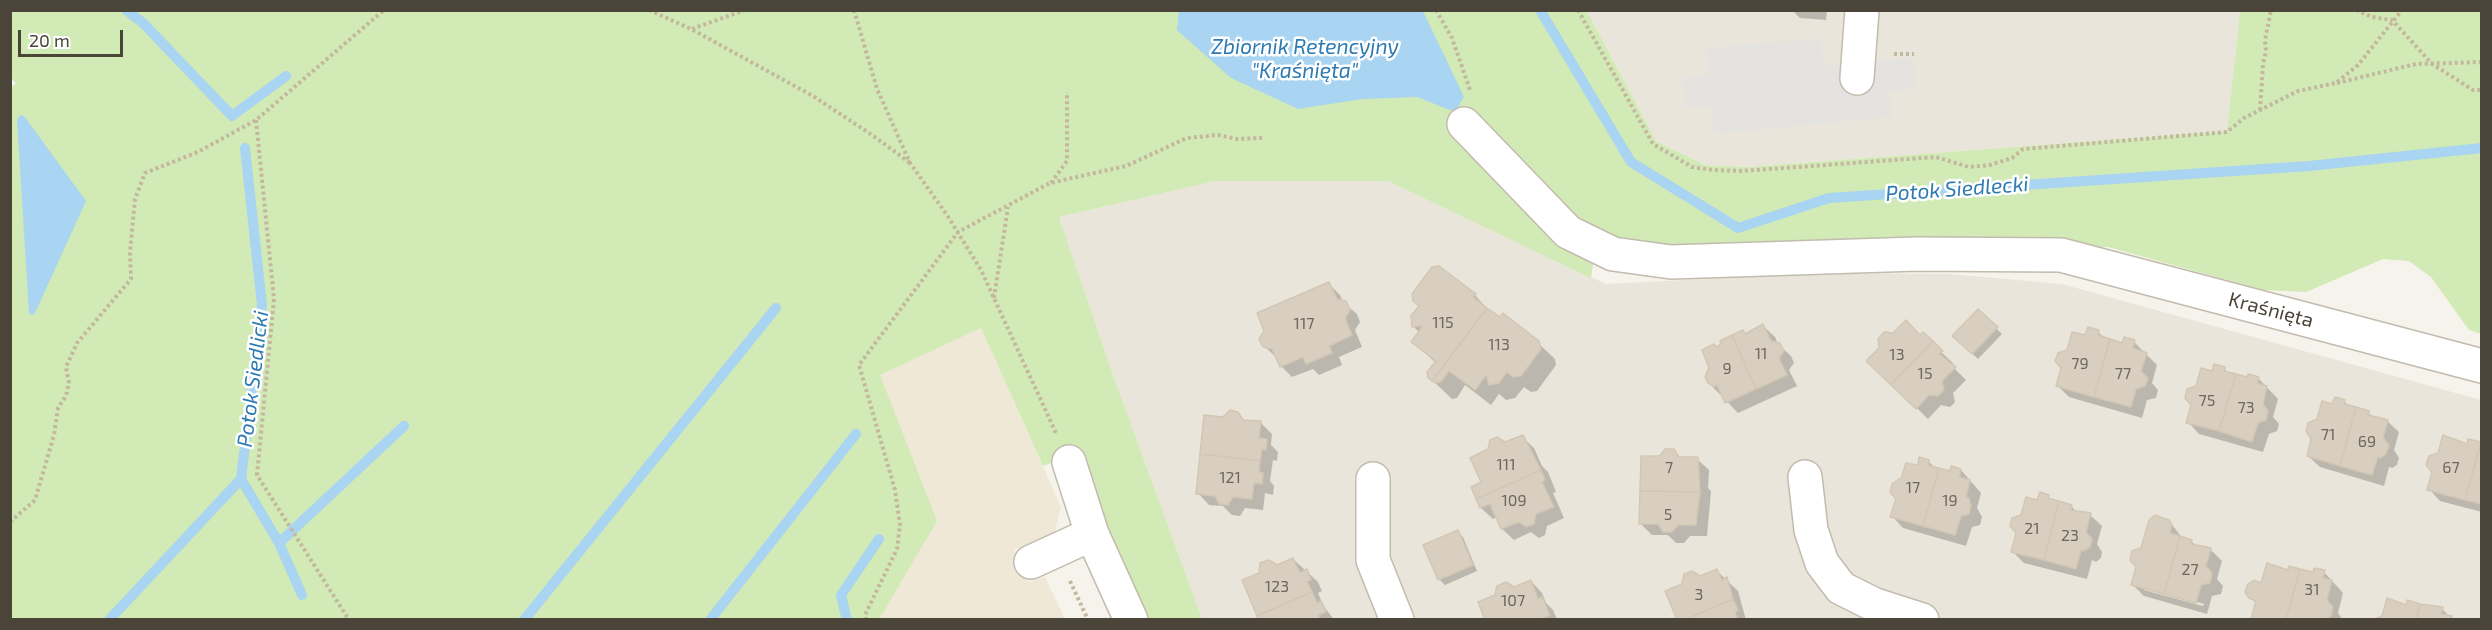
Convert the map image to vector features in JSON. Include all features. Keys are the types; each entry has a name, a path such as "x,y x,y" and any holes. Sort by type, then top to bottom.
{"street":[{"path":"1857,78 1862,10"},
{"name":"Kraśnięta","path":"1464,124 1568,232 1613,254 1671,262 1917,254 2061,255 2481,366"},
{"path":"1069,462 1092,534 1131,620"},
{"path":"1805,477 1811,530 1822,563 1841,588 1875,605 1922,620"},
{"path":"1372,479 1373,560 1397,620"},
{"path":"1044,556 1092,534"}],"path":[{"path":"10,522 35,500 54,435 58,408 66,396 69,383 66,367 76,343 131,279 130,252 135,199 145,173 198,152 256,120 384,10"},
{"path":"649,10 691,29 813,96 875,136 910,163"},
{"path":"691,29 745,10"},
{"path":"854,10 876,89 910,163 958,232 981,270 1069,462"},
{"path":"1436,10 1452,38 1474,103 1464,124"},
{"path":"1578,10 1653,144 1692,167 1713,170 1742,171 1936,157 1969,167 1990,165 2012,158 2023,149 2227,132 2244,118 2298,91 2396,68 2481,62"},
{"path":"2260,110 2265,40 2271,10"},
{"path":"2356,10 2372,17 2392,20 2432,64 2473,90 2481,90"},
{"path":"2336,83 2358,65 2402,10"},
{"path":"1050,183 1067,161 1067,92"},
{"path":"256,120 274,299 257,475 349,620"},
{"path":"866,620 865,615 897,549 900,525 895,490 860,365 958,232 1050,183 1126,166 1187,138 1218,135 1237,139 1262,138"},
{"path":"994,298 1008,207"},
{"path":"1044,556 1088,620"}],"shaded area":[{"path":"1587,11 2240,11 2227,131 1747,167 1705,165 1656,141"},
{"path":"1821,38 1824,66 1913,58 1915,89 1889,91 1891,117 1714,134 1711,106 1685,108 1682,78 1709,75 1707,48"},
{"path":"1216,181 1388,181 1606,284 1824,273 1949,274 2062,284 2481,400 2481,619 1202,619 1112,372 1059,217"},
{"path":"981,328 1061,507 1055,532 1014,550 1028,582 1045,577 1065,619 882,619 880,375"}],"green space":[{"path":"10,11 1587,11 1656,141 1705,165 1747,167 2227,131 2240,11 2481,11 2481,334 2469,330 2431,277 2409,261 2383,259 2306,292 2263,290 2108,247 1637,246 1597,236 1591,278 1388,181 1216,181 1059,217 1112,372 1202,619 1145,619 1076,454 1043,466 981,328 880,375 937,521 881,616 882,619 11,619 10,87 16,84 11,77"}],"water":[{"name":"Zbiornik Retencyjny \"Kraśnięta\"","path":"1179,11 1423,11 1464,97 1455,112 1417,97 1362,99 1298,109 1231,78 1177,30"},
{"path":"20,115 24,116 86,201 35,313 32,315 29,313 17,120"}],"building":[{"path":"1439,266 1476,294 1473,297 1487,308 1432,381 1428,378 1427,372 1436,361 1411,342 1422,327 1412,327 1411,316 1419,306 1413,301 1412,294 1432,267"},
{"path":"1329,282 1337,299 1346,301 1350,310 1345,318 1352,335 1329,346 1332,353 1306,364 1303,357 1280,367 1272,349 1263,347 1259,339 1264,331 1257,313"},
{"path":"1487,308 1500,317 1503,313 1539,341 1541,349 1521,376 1513,377 1507,372 1499,383 1489,385 1486,375 1475,390 1449,371 1441,382 1432,381"},
{"path":"1978,309 1998,327 1972,354 1952,336"},
{"path":"1906,320 1920,335 1923,332 1933,341 1891,385 1866,361 1879,348 1878,339 1884,332 1893,333"},
{"path":"1763,324 1771,341 1780,343 1784,351 1779,358 1787,375 1756,389 1732,335 1743,330 1745,334"},
{"path":"2088,327 2099,330 2098,335 2110,339 2094,397 2056,386 2061,368 2055,361 2058,353 2067,350 2072,332 2085,335"},
{"path":"1732,335 1756,389 1725,403 1717,385 1714,387 1708,383 1705,377 1709,368 1702,350 1714,344 1716,347 1721,344 1720,341"},
{"path":"2124,337 2135,340 2133,348 2147,353 2141,371 2148,378 2145,386 2136,389 2131,407 2094,397 2110,339 2122,343"},
{"path":"1933,341 1943,351 1939,354 1956,367 1942,381 1944,390 1938,396 1929,395 1916,409 1891,385"},
{"path":"2214,364 2225,367 2224,371 2236,374 2219,431 2186,423 2191,405 2185,398 2187,389 2196,386 2201,368 2212,371"},
{"path":"2236,374 2259,377 2257,383 2267,386 2263,404 2268,411 2266,420 2258,423 2252,442 2219,431"},
{"path":"2335,397 2345,400 2344,404 2356,407 2340,466 2307,456 2311,439 2306,431 2308,423 2317,419 2322,401 2332,404"},
{"path":"2356,407 2369,411 2368,415 2388,420 2383,438 2389,445 2386,454 2380,458 2378,456 2372,475 2340,466"},
{"path":"1230,410 1238,412 1243,420 1261,421 1259,438 1267,439 1266,450 1262,449 1260,461 1200,454 1204,415 1223,417"},
{"path":"1523,435 1541,470 1476,499 1471,487 1481,482 1470,458 1488,449 1490,440 1497,437 1505,442"},
{"path":"2443,435 2467,444 2468,439 2481,442 2465,500 2427,490 2432,472 2426,465 2429,456 2438,453"},
{"path":"2482,443 2482,504 2465,500"},
{"path":"1665,449 1674,449 1679,457 1698,457 1700,492 1640,491 1641,456 1660,456"},
{"path":"1200,454 1260,461 1259,472 1263,473 1262,484 1254,483 1252,499 1233,497 1228,505 1219,504 1215,496 1196,494"},
{"path":"1919,457 1929,460 1928,465 1939,468 1923,526 1890,517 1896,499 1890,492 1892,484 1901,479 1906,463 1918,465"},
{"path":"1951,466 1961,469 1959,477 1970,480 1966,497 1969,498 1971,505 1969,514 1961,516 1955,535 1923,526 1939,468 1950,471"},
{"path":"1541,470 1545,480 1542,482 1554,507 1536,514 1534,524 1526,527 1519,522 1501,529 1490,504 1480,508 1476,499"},
{"path":"1640,491 1700,492 1696,525 1678,525 1672,532 1663,532 1658,524 1639,524"},
{"path":"2040,492 2049,495 2048,498 2059,501 2044,560 2011,552 2016,533 2010,526 2012,518 2021,515 2026,497 2037,500"},
{"path":"2059,501 2072,505 2071,510 2091,513 2086,532 2092,539 2090,547 2081,550 2076,569 2044,560"},
{"path":"2155,515 2169,520 2172,525 2170,533 2180,536 2164,594 2131,585 2136,567 2130,560 2132,551 2141,548 2149,520"},
{"path":"1458,530 1473,565 1438,580 1423,545"},
{"path":"2180,536 2192,540 2191,544 2211,548 2206,566 2212,573 2210,583 2201,585 2196,603 2164,594"},
{"path":"1293,558 1300,573 1307,569 1311,580 1307,581 1312,592 1257,616 1242,580 1259,573 1260,563 1269,560 1277,565"},
{"path":"2267,563 2288,570 2289,566 2300,569 2286,620 2251,619 2256,601 2249,598 2245,592 2248,584 2254,580 2261,583"},
{"path":"2314,568 2325,570 2323,578 2332,580 2327,600 2333,607 2331,616 2325,619 2286,620 2300,569 2313,572"},
{"path":"1717,569 1722,580 1727,577 1733,599 1684,620 1677,620 1665,591 1682,584 1684,574 1692,571 1700,576"},
{"path":"1531,580 1538,599 1542,597 1550,615 1539,620 1485,620 1478,602 1495,595 1497,586 1506,582 1514,587"},
{"path":"1312,592 1317,603 1321,601 1326,612 1318,615 1320,620 1258,620 1257,616"},
{"path":"2387,598 2406,605 2407,600 2420,604 2416,620 2373,620 2382,616"},
{"path":"1733,599 1738,610 1735,612 1738,620 1684,620"},
{"path":"2420,604 2443,607 2441,614 2452,616 2451,620 2416,620"}],"waterway":[{"name":"Potok Siedlicki","path":"126,10 143,23 232,116 286,76"},
{"name":"Potok Siedlecki","path":"1540,10 1631,162 1738,228 1829,198 2309,166 2482,148"},
{"name":"Potok Siedlicki","path":"245,148 262,305 241,479 279,543 302,595"},
{"path":"524,620 776,308"},
{"path":"279,543 404,426"},
{"path":"710,620 856,434"},
{"path":"109,620 241,479"},
{"path":"847,620 841,595 879,539"}]}
